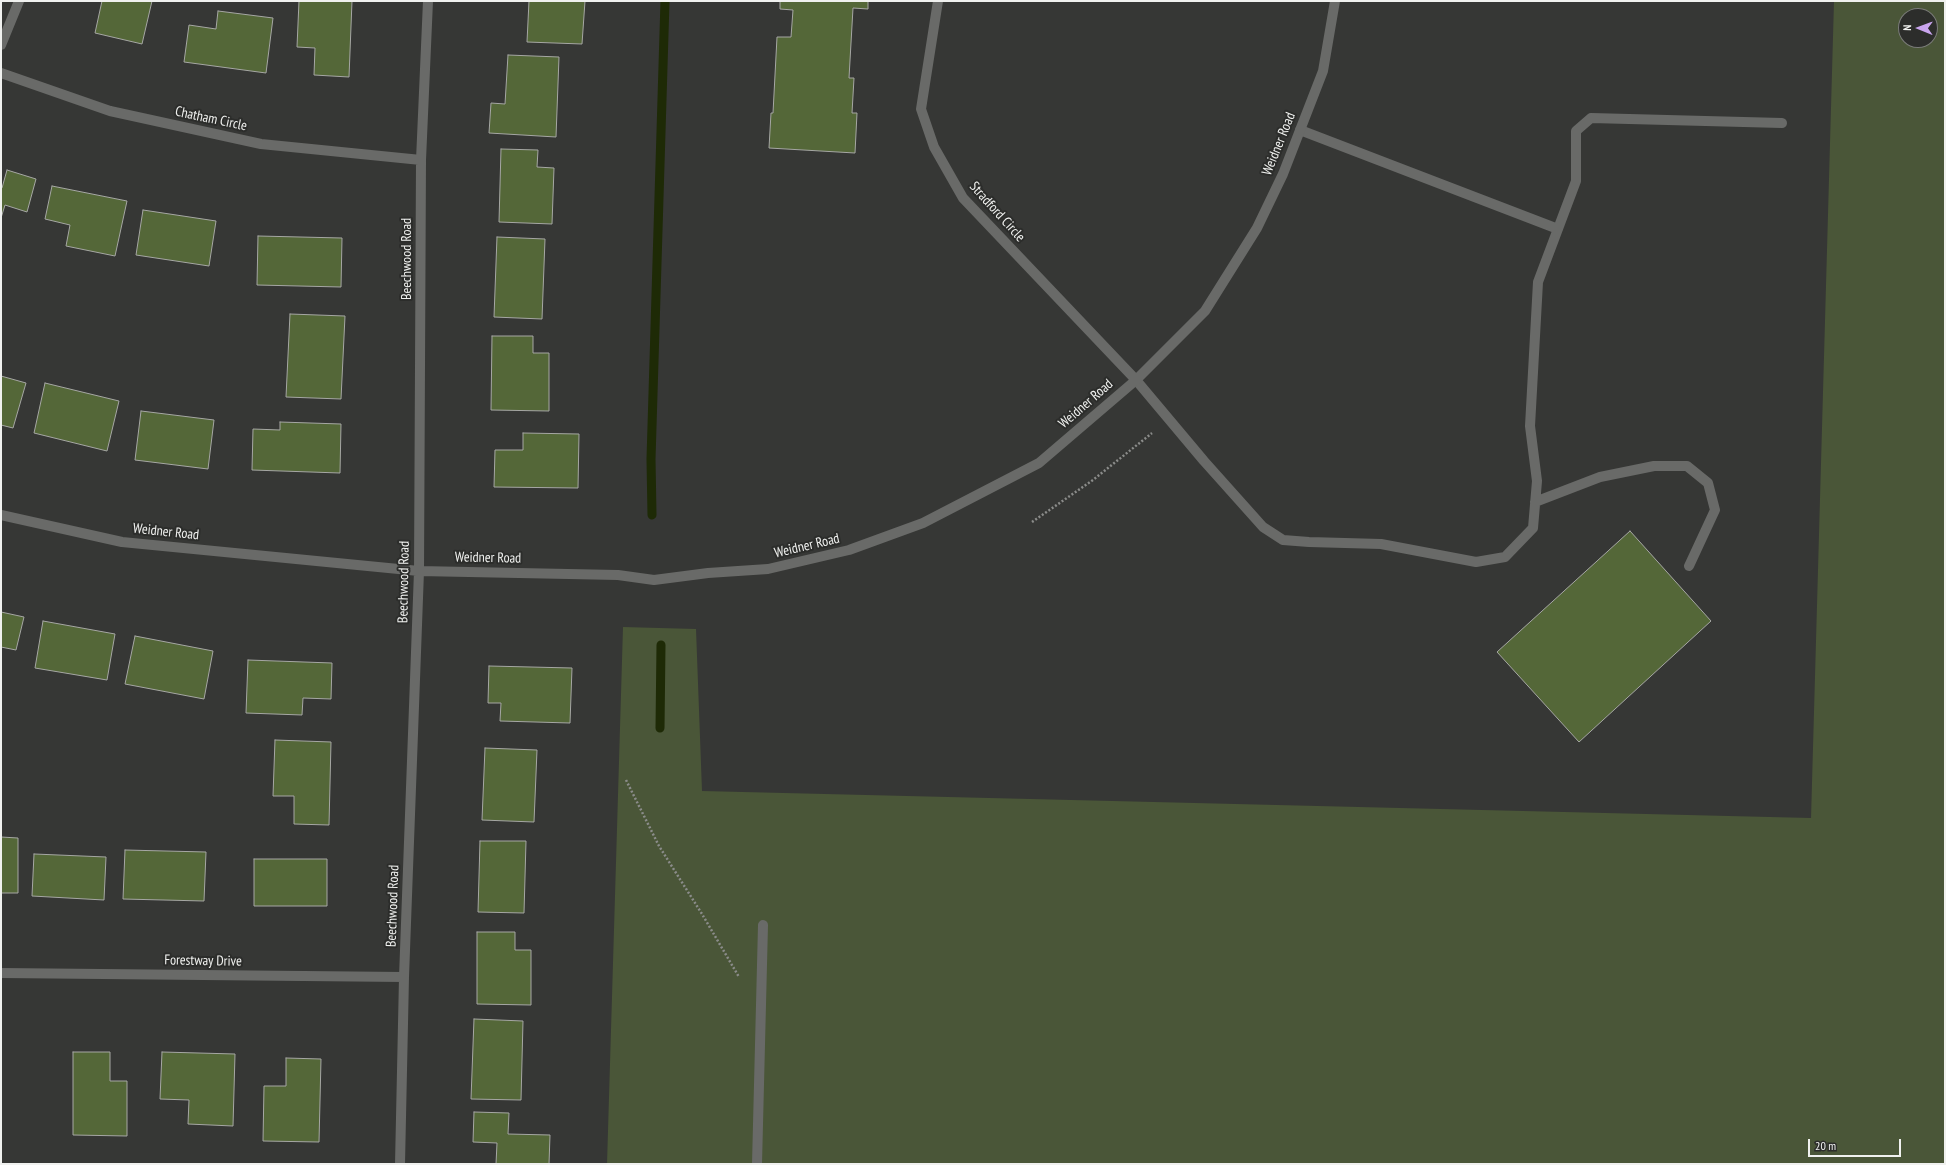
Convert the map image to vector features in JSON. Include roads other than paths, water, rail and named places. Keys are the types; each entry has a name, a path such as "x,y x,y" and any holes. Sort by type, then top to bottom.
{"street":[{"path":"1,45 19,1"},
{"name":"Beechwood Road","path":"400,1164 404,977 419,571 421,160 428,1"},
{"name":"Stradford Circle","path":"938,1 921,109 934,147 963,198 1136,380 1264,527 1283,540 1381,544 1476,562 1505,557 1533,528 1537,481 1530,426 1538,282 1576,181 1576,131 1592,118 1782,123"},
{"name":"Weidner Road","path":"1,514 122,542 419,571 618,575 654,580 708,573 768,569 849,550 923,523 1039,463 1136,380 1205,311 1257,228 1283,174 1323,71 1335,1"},
{"name":"Chatham Circle","path":"1,72 110,111 261,144 421,160"},
{"path":"1300,130 1558,229"},
{"path":"1535,502 1600,478 1654,466 1687,466 1708,483 1715,510 1689,566"},
{"path":"757,1164 763,925"},
{"path":"1,974 1,983"},
{"name":"Forestway Drive","path":"1,974 404,977"}],"waterway":[{"path":"652,515 651,459 665,1"},
{"path":"660,728 661,645"}]}
